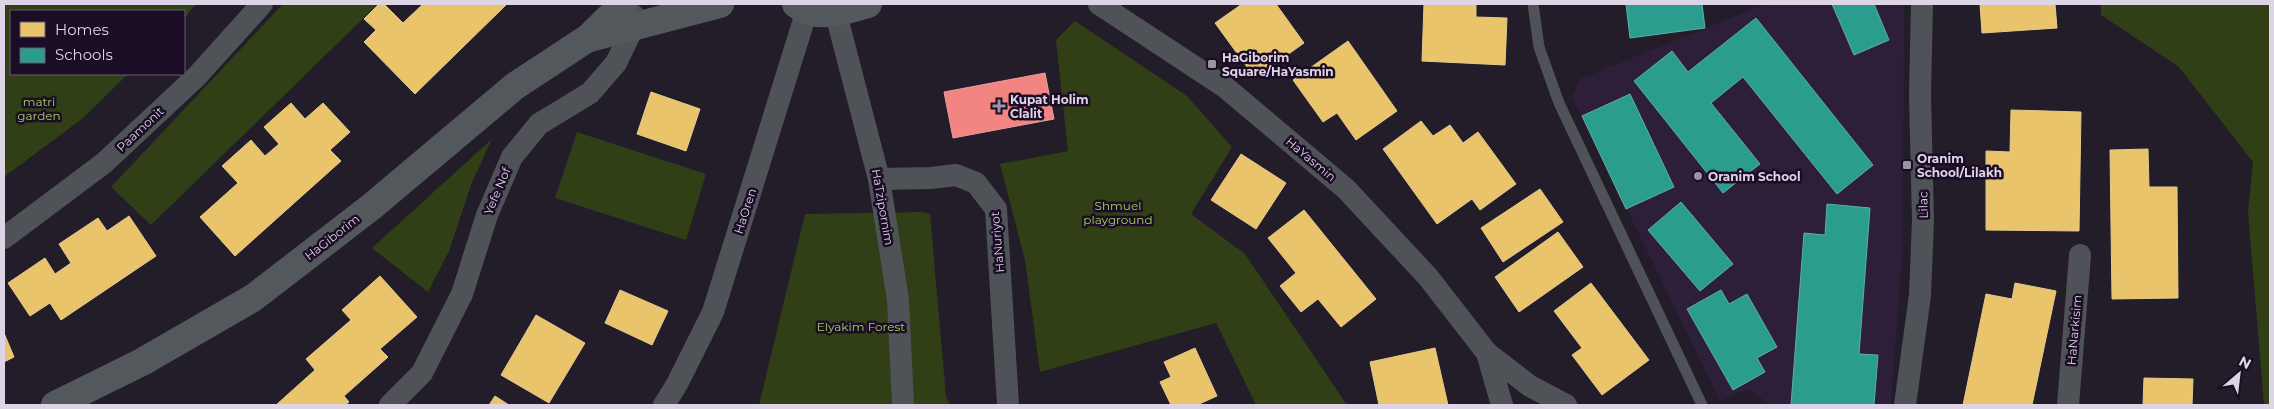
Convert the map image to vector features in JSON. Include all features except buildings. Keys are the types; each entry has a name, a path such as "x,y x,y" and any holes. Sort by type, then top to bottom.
{"street":[{"name":"Paamonit","path":"4,238 104,163 197,76 262,4"},
{"name":"HaGiborim","path":"55,405 142,362 253,298 371,207 515,86 630,11 720,4"},
{"path":"799,6 836,14 868,4"},
{"name":"HaYasmin","path":"1099,4 1225,87 1346,189 1428,277 1487,353 1530,386 1566,405"},
{"name":"Lilac","path":"1905,405 1920,295 1923,220 1920,95 1922,4"},
{"name":"HaOren","path":"664,405 677,384 713,312 799,6"},
{"name":"Yefe Nof","path":"390,405 422,373 462,294 487,215 512,157 539,124 590,93 616,63 630,11"},
{"name":"HaTzipornim","path":"836,14 880,179 898,300 903,405"},
{"name":"HaNuriyot","path":"880,179 931,178 956,174 976,183 996,209 1008,405"},
{"name":"HaNarkisim","path":"2068,405 2080,254"},
{"name":"HaYasmin","path":"1487,353 1502,405"}],"lane":[{"path":"1533,4 1539,47 1559,103 1702,405"}],"shaded area":[{"path":"1765,4 1904,4 1903,242 1891,405 1770,405 1749,389 1720,401 1572,97 1580,79"}],"green space":[{"name":"matri garden","path":"6,4 196,4 185,18 185,10 10,10 10,75 127,75 83,118 4,177 4,8"},
{"path":"283,4 378,4 151,225 111,187"},
{"path":"2101,4 2270,4 2270,405 2264,405 2248,212 2253,162 2179,67 2101,15"},
{"name":"Shmuel playground","path":"1075,21 1187,96 1232,147 1191,214 1245,254 1347,405 1256,405 1216,323 1040,372 1025,260 1000,164 1068,151 1056,40"},
{"path":"577,132 706,174 686,240 555,198"},
{"path":"492,139 472,182 449,251 428,292 372,248"},
{"name":"Elyakim Forest","path":"924,212 930,214 946,396 950,405 759,405 805,214"}],"place":[{"name":"HaGiborim Square/HaYasmin","path":"1212,64"},
{"name":"Kupat Holim Clalit","path":"999,106"},
{"name":"Oranim School/Lilakh","path":"1907,165"},
{"name":"Oranim School","path":"1698,176"}]}
